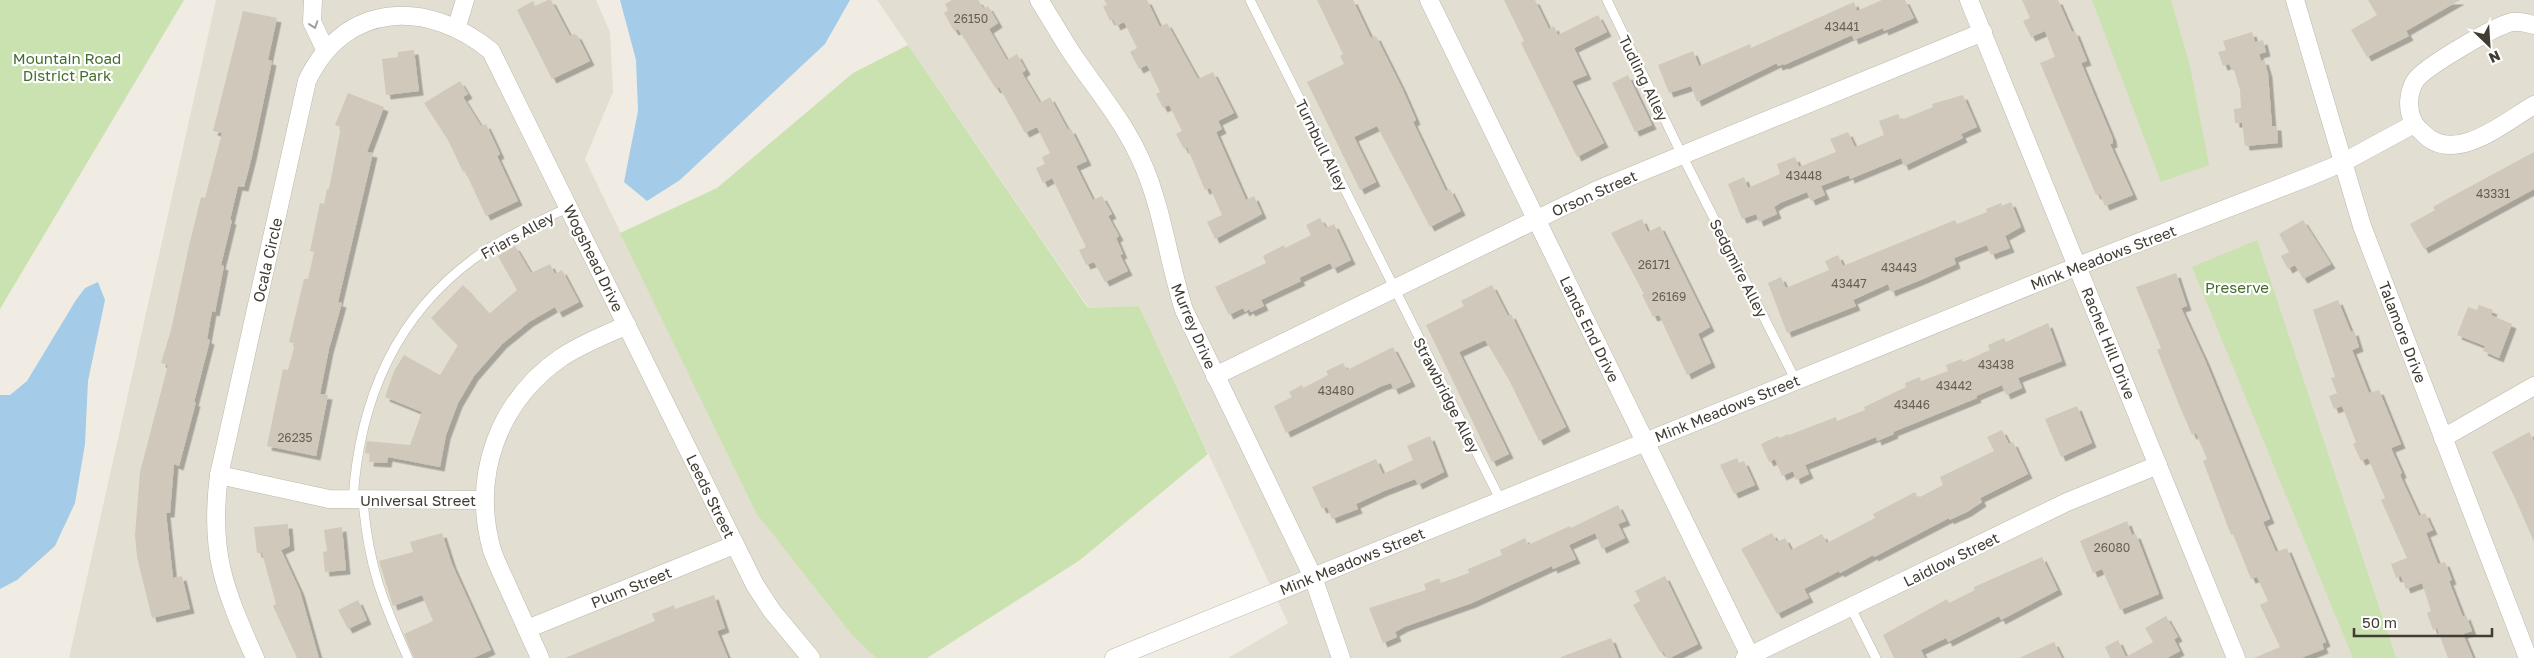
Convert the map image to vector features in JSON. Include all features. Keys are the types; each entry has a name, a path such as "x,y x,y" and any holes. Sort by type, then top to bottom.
{"street":[{"path":"312,0 312,22 325,49"},
{"path":"458,23 465,0"},
{"name":"Murrey Drive","path":"1040,0 1071,52 1106,99 1128,133 1145,169 1158,208 1172,272 1184,310 1313,577 1342,658"},
{"name":"Lands End Drive","path":"1429,0 1646,442 1749,657"},
{"name":"Rachel Hill Drive","path":"1970,0 2236,658"},
{"name":"Talamore Drive","path":"2294,0 2362,226 2528,658"},
{"name":"Ocala Circle","path":"255,658 230,601 220,570 215,533 219,475 307,81 325,49 339,35 359,21 379,14 401,10 423,11 458,23"},
{"path":"2534,25 2513,22 2498,27 2426,69 2416,80 2410,93 2409,105 2414,124 2426,137 2438,144 2454,146 2468,143 2534,105"},
{"name":"Wogshead Drive","path":"458,23 476,35 498,63 626,325 563,357 537,376 518,398 504,420 492,447 486,472 484,500 487,527 493,553 540,658"},
{"name":"Orson Street","path":"1215,376 1597,190 1983,32"},
{"name":"Mink Meadows Street","path":"1114,658 2078,266 2342,163 2414,124"},
{"name":"Leeds Street","path":"626,325 755,585 805,656"},
{"path":"2443,438 2534,386"},
{"name":"Laidlow Street","path":"1749,657 2067,502 2158,465"},
{"path":"219,475 329,499 358,500"},
{"name":"Universal Street","path":"358,500 484,500"},
{"name":"Plum Street","path":"527,629 734,544"}],"lane":[{"name":"Turnbull Alley","path":"1250,0 1394,289"},
{"name":"Tudling Alley","path":"1607,0 1682,155"},
{"name":"Sedgmire Alley","path":"1682,155 1796,380"},
{"name":"Friars Alley","path":"408,658 382,601 371,566 358,500 358,448 369,403 382,371 401,337 424,306 444,285 472,260 502,240 569,207"},
{"name":"Strawbridge Alley","path":"1394,289 1501,501"},
{"path":"1852,608 1876,658"}],"shaded area":[{"path":"216,0 596,0 610,32 613,92 585,159 756,513 852,635 876,658 69,658"},
{"path":"877,0 2534,0 2534,658 1228,658 1288,623 1139,306 1089,308"}],"green space":[{"name":"Mountain Road District Park","path":"0,0 184,0 0,309"},
{"path":"2092,0 2171,0 2190,66 2209,165 2161,182"},
{"path":"908,45 1088,308 1139,306 1208,454 1080,560 927,658 876,658 852,635 756,513 620,233 717,188 853,73"},
{"name":"Preserve","path":"2257,240 2396,658 2353,658 2192,267"}],"water":[{"path":"620,0 850,0 825,44 680,180 647,201 624,182 638,111 636,60"},
{"path":"98,282 105,300 88,381 85,444 75,503 55,546 17,580 0,589 0,395 10,395 27,381 76,300 85,288"}],"building":[{"path":"551,0 570,36 577,35 590,61 552,79 517,10 533,1 535,6"},
{"path":"952,0 978,0 984,9 988,6 998,23 989,29 1007,60 1017,54 1026,70 1022,73 1040,103 1050,97 1068,130 1071,129 1087,161 1076,166 1093,200 1102,196 1112,214 1108,216 1119,236 1116,238 1123,254 1120,255 1128,271 1105,282 1094,262 1086,265 1079,250 1086,247 1052,178 1043,183 1036,168 1045,164 1042,157 1050,153 1037,127 1025,133 999,87 996,89 958,29 954,31 944,13 948,10 945,4"},
{"path":"1104,0 1147,0 1160,27 1167,23 1198,79 1213,72 1234,113 1218,121 1222,129 1216,132 1246,200 1254,196 1262,214 1215,239 1207,222 1222,215 1210,188 1205,190 1187,147 1184,149 1176,134 1182,131 1169,105 1163,108 1156,94 1160,92 1147,65 1139,69 1130,52 1137,48 1124,22 1116,26 1113,19 1110,21 1103,6 1107,5"},
{"path":"1317,0 1353,0 1371,38 1376,36 1402,88 1416,120 1413,122 1446,191 1450,189 1461,211 1430,227 1377,126 1354,137 1376,182 1360,190 1307,82 1344,64 1340,56 1343,54"},
{"path":"1504,0 1535,0 1549,29 1554,26 1558,35 1598,15 1607,32 1574,48 1587,75 1572,81 1604,143 1577,157 1521,43 1524,41"},
{"path":"1882,0 1905,0 1914,18 1884,31 1883,28 1854,40 1852,35 1784,65 1778,66 1777,63 1697,102 1691,86 1669,93 1658,65 1693,51 1699,66 1750,44 1751,48 1854,2 1857,11"},
{"path":"2022,0 2058,0 2072,32 2075,31 2087,61 2081,63 2112,137 2113,143 2110,144 2133,195 2105,206 2100,194 2096,195 2040,63 2055,57 2045,31 2031,37 2023,21 2030,18"},
{"path":"2368,0 2460,0 2406,31 2409,36 2367,57 2351,30 2377,15"},
{"path":"243,11 277,18 268,60 272,61 252,156 244,187 238,186 221,265 224,266 215,312 212,311 207,339 210,340 179,466 174,464 170,513 166,513 173,578 182,576 190,609 152,618 137,557 135,535 140,472 168,365 161,363 171,330 189,246 201,197 205,198 222,133 213,131"},
{"path":"2252,32 2255,42 2263,40 2266,52 2259,54 2261,61 2264,60 2268,73 2272,126 2277,126 2278,143 2245,146 2242,123 2235,123 2234,109 2241,108 2240,90 2234,70 2232,70 2229,64 2223,66 2218,52 2226,50 2223,41"},
{"path":"414,50 419,91 386,95 382,59 398,57 398,52"},
{"path":"1628,75 1652,125 1635,132 1612,83"},
{"path":"460,81 468,94 463,97 481,126 486,124 500,154 497,156 518,201 486,216 448,140 424,103"},
{"path":"348,93 384,107 367,152 373,153 338,302 342,303 329,349 320,394 328,395 316,456 267,446 283,369 288,370 295,344 289,342 304,279 308,279 314,252 310,251 320,203 324,204 327,189 329,189 341,127 335,125"},
{"path":"1963,95 1977,127 1961,134 1963,138 1904,166 1901,158 1850,179 1849,175 1821,186 1825,195 1811,201 1807,192 1780,203 1774,207 1777,214 1759,222 1756,214 1742,219 1728,184 1744,177 1748,188 1780,174 1777,164 1795,157 1799,167 1836,152 1830,139 1848,132 1855,147 1884,135 1879,121 1898,114 1901,120 1933,107 1932,104"},
{"path":"2534,152 2534,189 2424,249 2410,224 2435,210 2433,207"},
{"path":"2011,202 2021,227 2005,236 2010,248 1991,255 1987,245 1954,258 1956,264 1923,279 1891,292 1888,284 1853,300 1856,306 1787,333 1768,283 1781,277 1786,288 1829,270 1825,261 1838,255 1843,266 1955,220 1957,224 1987,212 1986,209 2001,203 2002,206"},
{"path":"1320,218 1326,228 1334,224 1351,260 1333,269 1330,263 1299,278 1301,281 1261,300 1264,306 1251,312 1249,309 1245,312 1243,308 1229,315 1215,287 1266,263 1263,256 1284,245 1285,248 1311,235 1306,225"},
{"path":"1642,219 1648,232 1660,226 1710,327 1698,334 1711,363 1687,375 1659,315 1653,317 1642,295 1644,294 1611,233"},
{"path":"2303,220 2331,264 2303,279 2295,265 2288,269 2281,256 2289,252 2279,234"},
{"path":"515,246 531,273 550,264 555,274 562,270 579,302 558,313 555,307 529,322 502,344 474,376 458,403 446,435 440,467 388,457 387,463 369,462 370,454 365,453 367,441 410,445 422,412 385,397 394,371 404,355 440,375 458,345 431,318 463,285 489,314 517,290 498,256"},
{"path":"2176,273 2187,306 2181,308 2205,360 2270,519 2263,522 2276,552 2287,548 2326,642 2322,644 2324,649 2301,658 2254,658 2280,647 2260,605 2268,601 2257,577 2251,579 2233,534 2231,535 2203,461 2207,459 2196,433 2192,435 2180,407 2157,350 2161,348 2136,287"},
{"path":"1492,285 1508,316 1511,314 1566,427 1539,441 1509,380 1485,340 1459,352 1509,454 1492,462 1426,325 1464,306 1461,301"},
{"path":"2338,300 2351,332 2354,331 2359,347 2352,350 2369,393 2379,390 2401,444 2391,448 2402,473 2400,475 2419,516 2425,513 2433,530 2426,533 2438,564 2445,562 2452,580 2449,581 2463,617 2466,615 2472,631 2463,634 2473,658 2448,658 2437,628 2433,630 2427,613 2431,611 2422,583 2406,589 2401,576 2396,578 2391,564 2407,558 2381,500 2385,498 2368,458 2361,461 2353,444 2356,442 2342,406 2334,409 2329,396 2337,393 2331,378 2335,377 2313,310"},
{"path":"2479,305 2493,310 2491,315 2512,324 2499,358 2483,351 2485,346 2457,335 2468,307 2477,310"},
{"path":"2048,323 2062,361 2018,378 2022,388 2006,395 2002,385 1976,396 1977,398 1893,432 1894,434 1877,441 1876,437 1805,465 1809,474 1796,480 1793,471 1782,476 1775,459 1769,462 1761,444 1778,436 1779,438 1789,435 1836,417 1837,421 1865,410 1864,407 1906,387 1905,383 1920,377 1921,381 1948,371 1946,365 1962,359 1963,362 1990,350 1988,345 2004,338 2006,342"},
{"path":"1393,347 1411,382 1394,390 1391,383 1382,386 1286,433 1274,406 1292,397 1289,392 1302,385 1303,388 1328,375 1326,371 1343,363 1347,370"},
{"path":"2077,406 2092,443 2061,457 2045,419"},
{"path":"2002,430 2009,444 2013,442 2028,474 1980,498 1982,502 1967,512 1949,520 1949,518 1874,557 1873,555 1840,573 1839,571 1804,589 1809,598 1777,614 1741,549 1772,533 1777,542 1785,538 1791,550 1822,534 1827,543 1875,518 1873,514 1915,492 1918,498 1943,485 1940,477 1994,451 1987,437"},
{"path":"2529,432 2534,441 2534,542 2492,452"},
{"path":"1430,436 1444,472 1418,485 1415,479 1384,491 1356,504 1358,509 1332,519 1327,507 1322,509 1312,487 1376,459 1383,474 1413,460 1407,446"},
{"path":"1737,458 1739,463 1744,461 1755,485 1734,494 1720,465"},
{"path":"1618,505 1626,521 1618,524 1625,538 1602,549 1595,533 1569,545 1576,559 1553,569 1552,566 1472,603 1404,627 1395,632 1397,637 1383,643 1369,608 1426,590 1424,584 1439,578 1441,583 1469,573 1468,569 1502,555 1500,550 1525,538 1528,545 1570,526 1571,528"},
{"path":"2127,521 2132,535 2136,534 2159,594 2120,610 2102,569 2093,573 2080,541"},
{"path":"288,524 290,546 281,550 300,591 319,658 297,658 273,606 276,604 262,553 257,553 254,527"},
{"path":"342,527 346,570 325,572 323,552 327,551 324,530"},
{"path":"442,533 452,564 491,650 473,658 414,658 404,634 433,621 422,595 393,606 379,561 413,552 410,542"},
{"path":"2042,557 2058,590 2001,620 1999,616 1948,642 1946,638 1921,650 1925,658 1894,658 1883,635 1947,599 1949,603 1975,590 1974,587"},
{"path":"1665,576 1698,644 1670,658 1667,658 1663,651 1660,652 1633,605 1640,601 1635,591"},
{"path":"714,595 725,628 717,631 728,658 565,658 655,621 652,614 674,605 675,609"},
{"path":"358,600 367,620 348,629 338,610"},
{"path":"2166,616 2178,637 2174,639 2180,651 2167,658 2110,658 2105,647 2118,640 2126,657 2153,642 2145,628"},
{"path":"1611,638 1619,658 1561,658 1561,657"},
{"path":"2054,642 2062,658 2019,658"}]}
